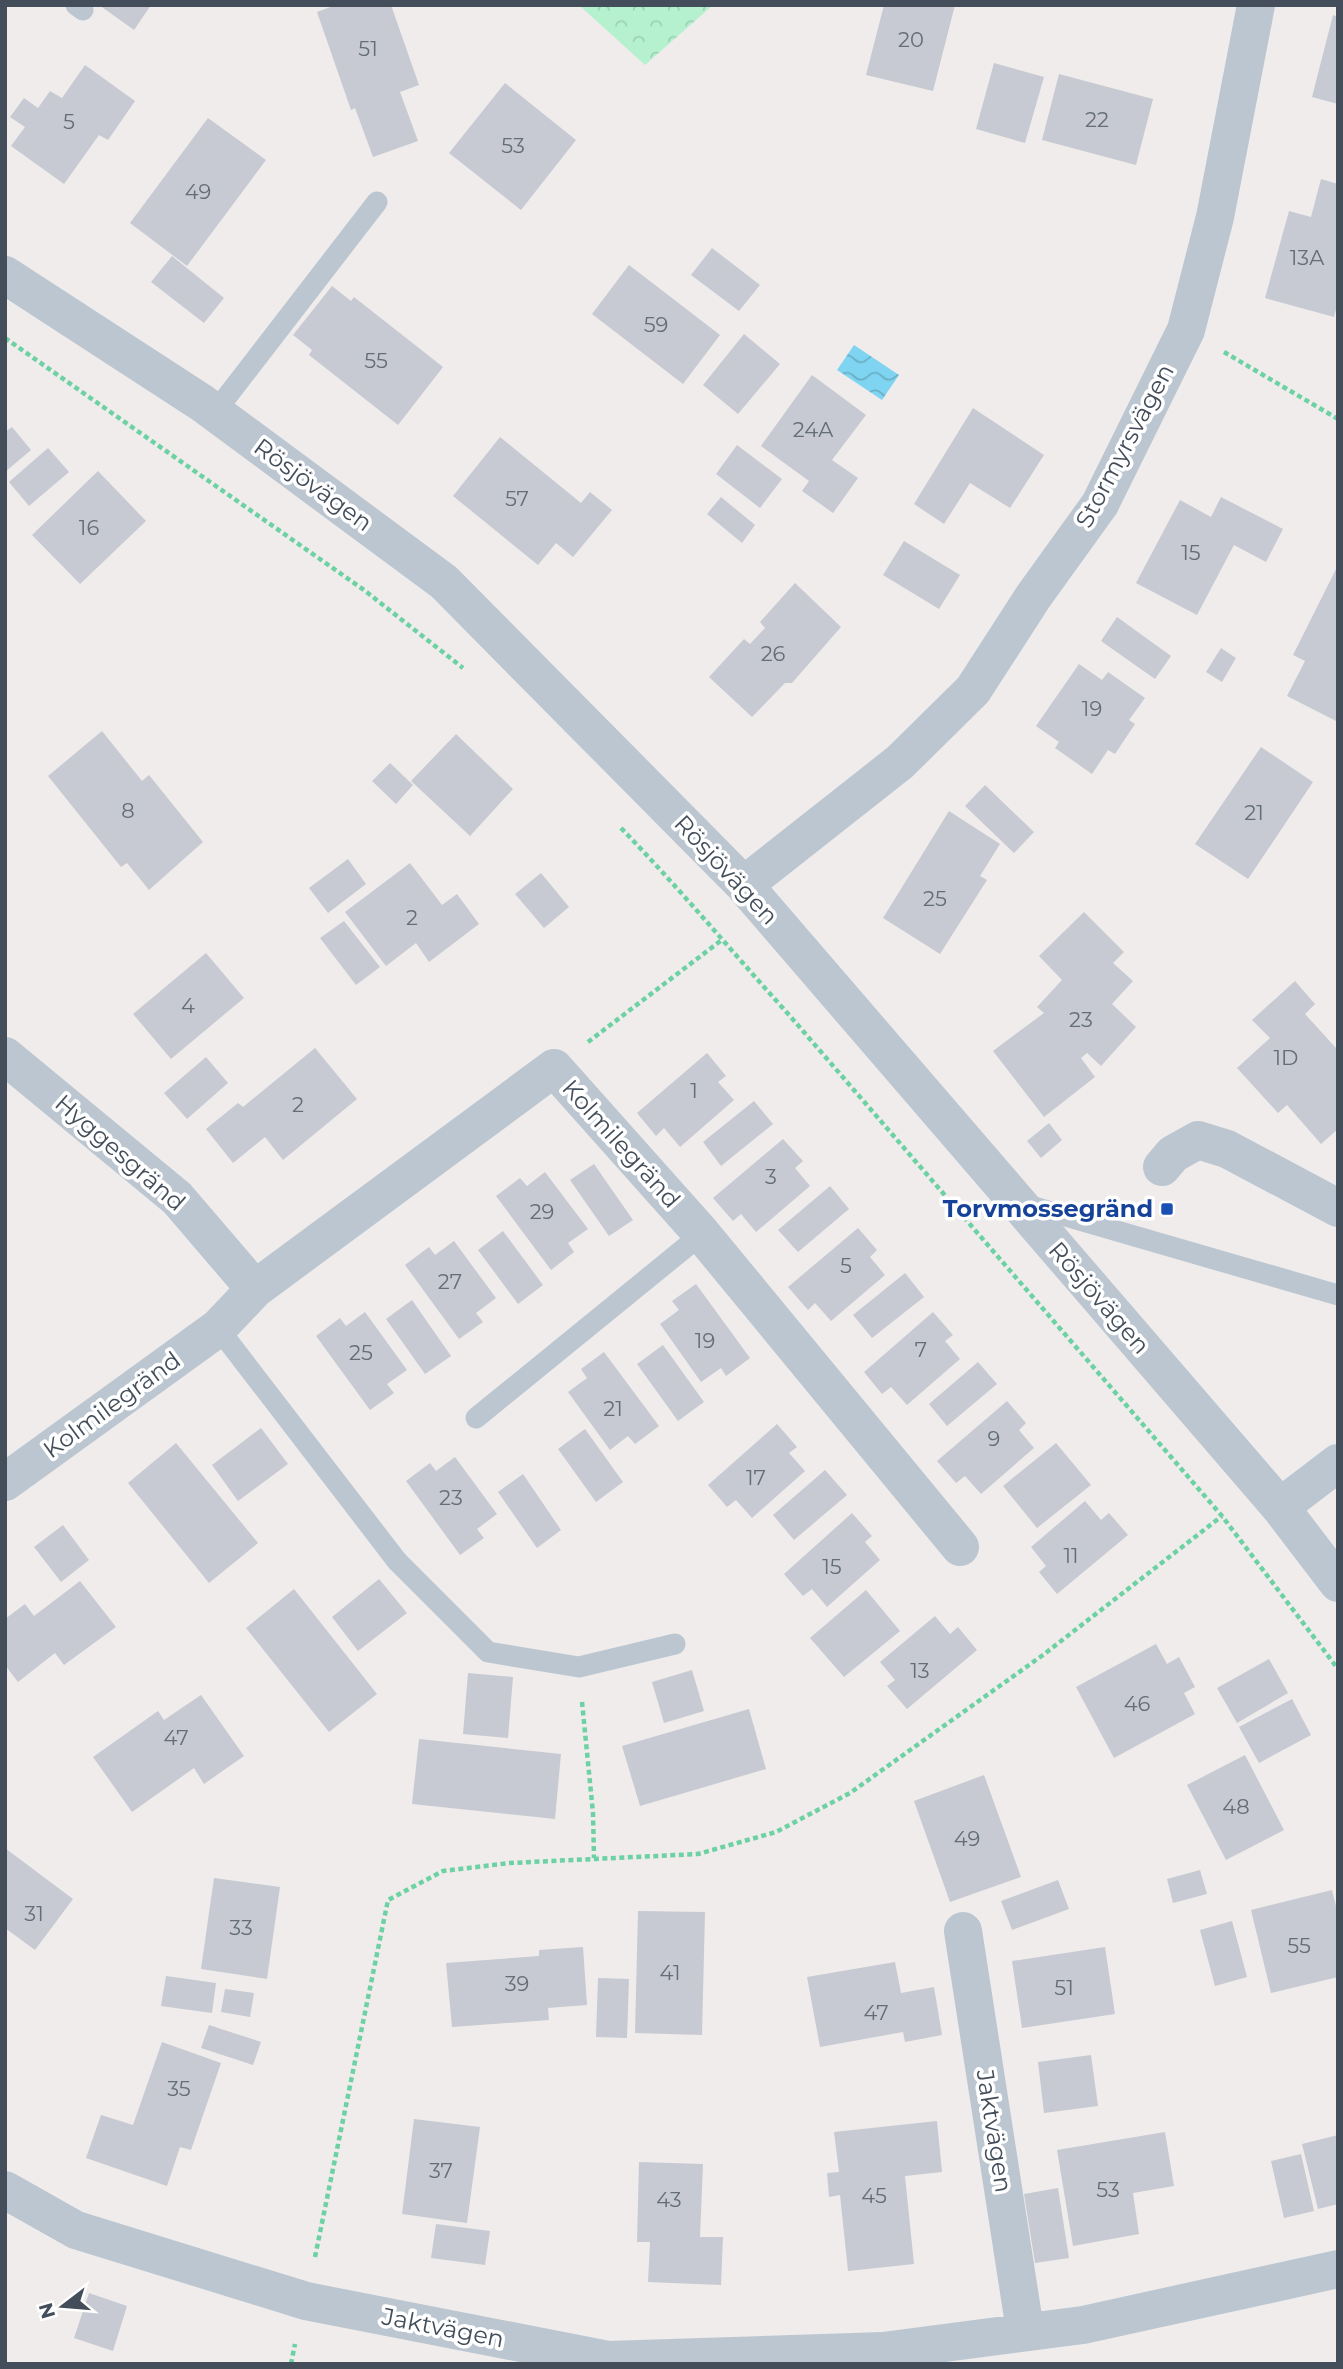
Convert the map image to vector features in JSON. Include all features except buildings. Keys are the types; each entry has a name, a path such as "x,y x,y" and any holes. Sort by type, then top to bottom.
{"street":[{"name":"Stormyrsvägen","path":"754,897 900,762 973,690 1033,597 1100,504 1186,330 1215,216 1256,5"},
{"name":"Rösjövägen","path":"5,275 215,412 444,582 754,897 1280,1507 1338,1583"},
{"name":"Hyggesgränd","path":"5,1056 177,1198 255,1289"},
{"name":"Kolmilegränd","path":"5,1482 218,1328 255,1289 554,1068 702,1234 960,1547"},
{"path":"1162,1167 1174,1154 1198,1140 1227,1149 1338,1208"},
{"path":"1280,1507 1338,1464"},
{"name":"Jaktvägen","path":"963,1931 1025,2330"},
{"name":"Jaktvägen","path":"5,2190 76,2230 306,2301 608,2360 883,2351 1025,2330 1083,2325 1338,2269"}],"lane":[{"path":"215,412 377,202"},
{"path":"1015,1202 1338,1295"},
{"path":"476,1418 702,1234"},
{"path":"218,1328 397,1561 488,1652 579,1667 675,1644"}],"path":[{"path":"1186,330 1338,419"},
{"path":"5,338 364,590 467,671"},
{"path":"612,818 699,909 721,941 790,1016 1222,1516 1338,1669"},
{"path":"554,1068 721,941 754,897"},
{"path":"291,2364 388,1900 443,1871 594,1858 698,1854 776,1832 850,1793 1043,1656 1222,1516"},
{"path":"579,1667 593,1813 594,1858"}],"green space":[{"path":"579,5 713,5 645,65"}],"water":[{"path":"854,345 899,375 882,400 837,370"}],"place":[{"name":"Torvmossegränd","path":"1167,1209"}]}
